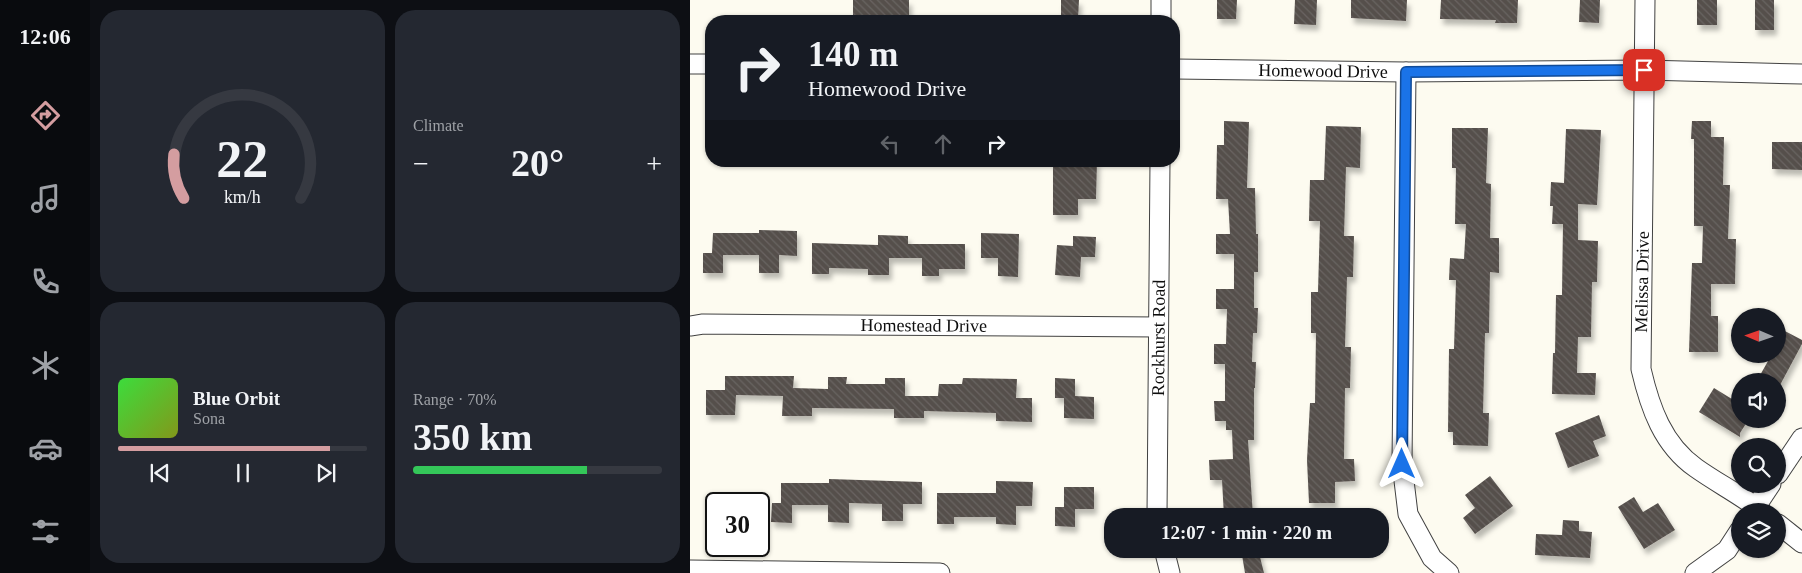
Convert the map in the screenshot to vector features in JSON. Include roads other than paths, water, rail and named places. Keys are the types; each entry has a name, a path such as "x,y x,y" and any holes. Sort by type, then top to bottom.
{"street":[{"path":"1161,0 1161,15"},
{"name":"Melissa Drive","path":"1645,0 1642,369 1652,411 1662,432 1676,450 1695,467 1746,503"},
{"path":"690,64 705,64"},
{"name":"Homewood Drive","path":"1180,69 1406,72 1644,70 1802,74"},
{"path":"1406,72 1402,464 1408,514 1432,558 1449,573"},
{"name":"Rockhurst Road","path":"1157,508 1160,167"},
{"name":"Homestead Drive","path":"690,326 703,324 1158,327"},
{"path":"1786,462 1802,438"},
{"path":"1786,530 1802,543"},
{"path":"1695,573 1727,550 1731,544"},
{"path":"1166,558 1170,573"},
{"path":"690,570 940,573"}]}
